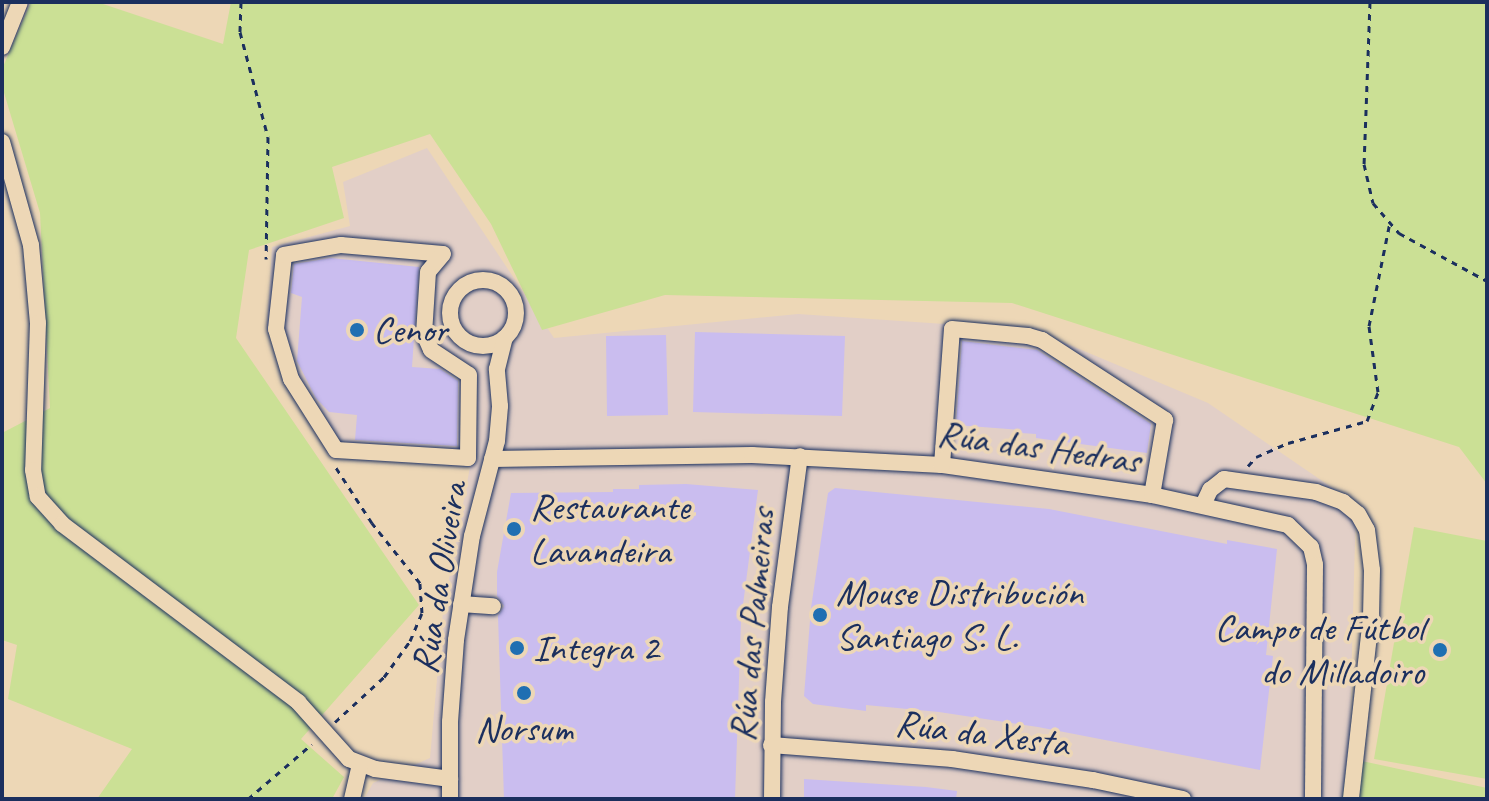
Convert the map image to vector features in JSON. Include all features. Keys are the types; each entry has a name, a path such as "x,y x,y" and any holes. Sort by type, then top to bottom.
{"street":[{"path":"2,47 20,2"},
{"path":"2,142 31,245 38,323 33,470 38,497 62,524 298,702 325,733 360,765 450,779"},
{"path":"341,245 443,254 428,272 424,334 431,350 469,375 470,404 468,458 336,450 291,379 276,329 284,255 341,245"},
{"name":"Rúa da Oliveira","path":"450,799 450,708 461,604 472,536 492,459 500,406 497,369 505,338 515,319 512,297 494,283 472,282 454,296 450,318 461,338 479,346 497,369"},
{"path":"942,465 952,329 1028,336 1042,340 1165,420 1152,495"},
{"path":"479,346 497,343 505,338"},
{"path":"470,404 500,406"},
{"name":"Rúa das Hedras","path":"492,459 800,456 942,465 1152,495 1288,525 1311,547 1316,606 1313,799"},
{"name":"Rúa das Palmeiras","path":"772,799 771,745 780,607 800,456"},
{"path":"1203,505 1224,479 1242,481 1329,495 1358,514 1367,530 1372,570 1371,617 1351,799"},
{"path":"461,604 493,606"},
{"name":"Rúa da Xesta","path":"771,745 997,765 1183,799"},
{"path":"352,799 360,765"}],"path":[{"path":"1370,2 1364,164 1373,203 1399,233 1487,281"},
{"path":"1242,481 1256,457 1331,429 1367,421 1378,392 1369,326 1390,222"},
{"path":"248,799 325,733"}],"shaded area":[{"path":"427,148 554,338 798,314 1034,330 1208,403 1356,504 1348,799 364,799 373,783 430,758 443,611 470,467 331,458 267,328 272,247 350,226 343,182"}],"green space":[{"path":"31,2 97,2 223,44 231,2 1487,2 1487,484 1459,447 1012,303 665,295 542,330 491,224 430,134 332,167 344,218 249,250 236,338 419,605 301,739 344,777 332,799 97,799 132,749 8,699 17,645 2,640 2,433 50,408 40,213 2,86 2,69"},
{"name":"Campo de Fútbol do Milladoiro","path":"1414,527 1487,541 1487,779 1374,759"},
{"path":"1348,758 1487,788 1487,799 1342,799"}],"building":[{"name":"Cenor","path":"331,258 419,267 412,367 440,369 458,381 457,446 355,440 357,415 329,412 316,398 297,361 302,297 291,293 294,264"},
{"path":"695,332 845,336 842,416 693,412"},
{"path":"666,335 668,415 607,416 606,336"},
{"path":"962,341 1037,350 1151,424 1147,453 1036,438 1036,434 1021,433 1021,430 956,425"},
{"path":"686,484 758,490 741,620 735,799 504,799 498,616 504,606 497,596 497,572 511,493 613,492 613,489 639,489 639,485"},
{"path":"835,488 1049,509 1227,544 1227,540 1277,549 1266,655 1273,656 1260,770 1038,727 939,712 866,705 866,711 813,704 804,696 811,608 828,493"},
{"path":"804,779 957,791 956,799 804,799"}],"place":[{"name":"Cenor","path":"357,330"},
{"name":"Restaurante Lavandeira","path":"514,529"},
{"name":"Mouse Distribución Santiago S. L.","path":"820,615"},
{"name":"Integra 2","path":"517,648"},
{"name":"Campo de Fútbol do Milladoiro","path":"1440,650"},
{"name":"Norsum","path":"524,693"}]}
